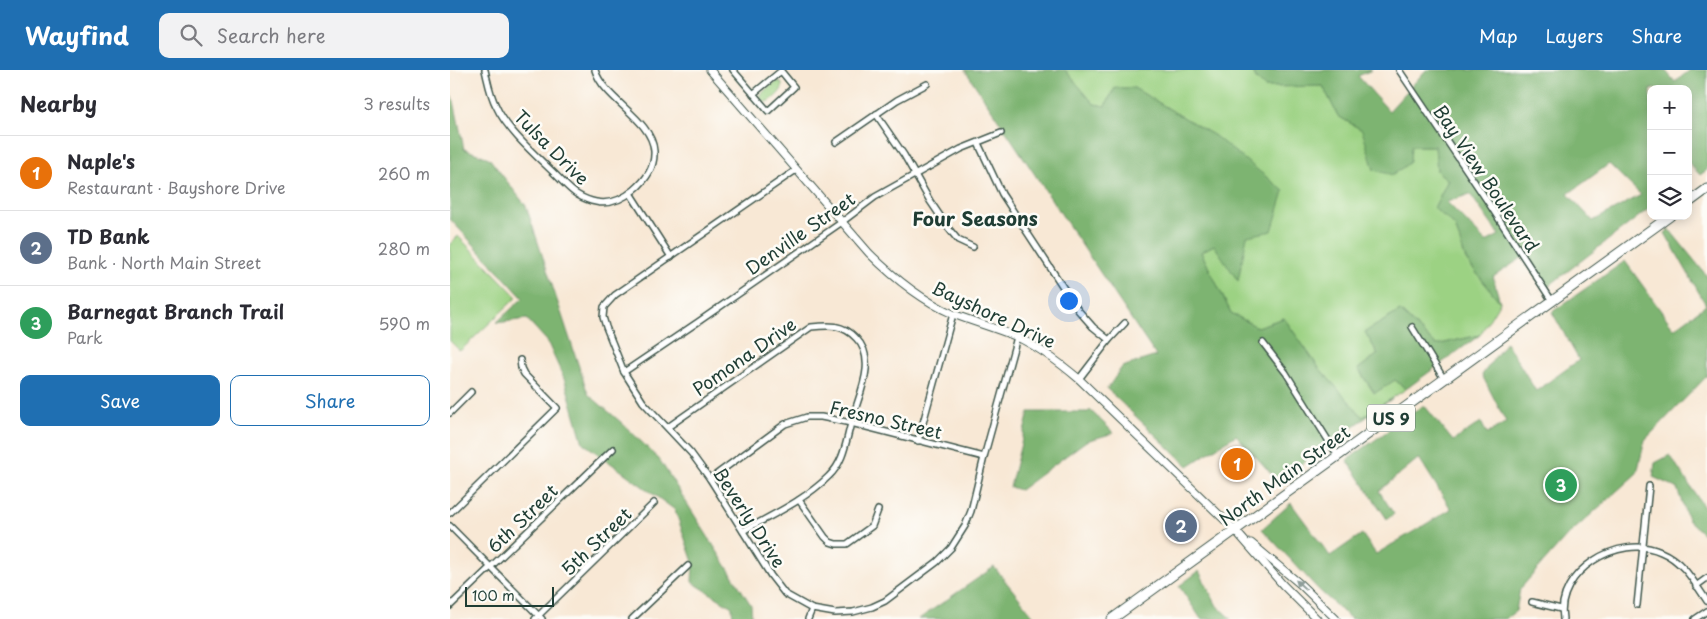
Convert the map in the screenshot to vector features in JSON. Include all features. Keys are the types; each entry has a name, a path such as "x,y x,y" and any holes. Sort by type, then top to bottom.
{"highway":[{"path":"1692,200 1707,189"},
{"name":"North Main Street","path":"1112,619 1665,220"}],"street":[{"name":"Tulsa Drive","path":"485,70 495,105 502,117 534,153 576,195 597,202 610,203 630,193 646,180 654,151 652,141 646,130 600,81 595,70"},
{"name":"Bayshore Drive","path":"710,70 842,222 895,277 923,298 953,314 1017,337 1047,354 1079,379 1235,530"},
{"path":"733,70 753,94 768,111 794,87 780,71 753,94"},
{"name":"Bay View Boulevard","path":"1399,70 1486,199 1552,302"},
{"path":"836,142 896,100 927,84"},
{"path":"876,114 916,174 930,201 949,230 958,240 973,246"},
{"name":"Denville Street","path":"624,372 842,222 875,197 961,149 1001,134"},
{"path":"978,143 1002,194 1073,302 1093,327 1109,340"},
{"name":"Beverly Drive","path":"796,170 615,295 604,307 603,317 624,372 643,402 691,453 785,594 812,609 835,613 853,612 872,607 885,600 937,562 952,548 965,526 971,510 1017,337"},
{"path":"630,193 671,257"},
{"path":"918,441 953,314"},
{"path":"1079,379 1109,340 1125,323"},
{"name":"Pomona Drive","path":"668,427 811,327 837,326 848,330 862,344 866,355 865,377 846,446 835,470 799,500 743,531"},
{"path":"1412,327 1444,379"},
{"path":"1263,344 1286,374 1338,456"},
{"path":"450,513 557,408 524,374 520,360"},
{"path":"450,413 471,392"},
{"name":"Fresno Street","path":"710,479 785,424 796,419 821,417 851,423 984,457"},
{"name":"6th Street","path":"450,606 613,450"},
{"path":"1637,605 1649,486"},
{"path":"799,500 824,538 836,544 847,544 872,526 878,510"},
{"name":"5th Street","path":"538,618 654,503"},
{"path":"450,526 538,618"},
{"path":"1235,530 1283,585 1317,619"},
{"path":"1235,530 1300,584 1336,619"},
{"path":"1563,619 1561,608 1565,592 1577,573 1609,553 1622,549 1643,548 1660,552 1672,558 1684,568 1707,601"},
{"path":"632,619 688,566"},
{"path":"1696,586 1707,578"},
{"path":"1532,602 1561,608"},
{"path":"808,619 812,609"},
{"path":"1695,619 1707,611"}],"green space":[{"path":"965,70 1065,70 1094,104 1105,106 1115,88 1134,88 1215,136 1284,191 1272,231 1247,236 1238,281 1214,245 1201,252 1231,313 1257,327 1284,318 1319,368 1363,417 1393,398 1278,481 1236,435 1188,466 1107,389 1122,367 1156,356"},
{"path":"1065,70 1252,70 1256,79 1265,87 1323,86 1338,116 1362,130 1411,146 1435,146 1437,171 1448,180 1434,208 1455,226 1466,260 1500,302 1480,335 1436,345 1400,311 1365,332 1378,354 1358,369 1374,393 1395,380 1406,389 1363,417 1319,368 1284,318 1257,327 1231,313 1201,252 1214,245 1238,280 1215,136 1134,88 1115,88 1105,106 1094,104"},
{"path":"1252,70 1372,70 1358,76 1389,111 1426,70 1665,70 1675,82 1690,70 1707,70 1707,170 1700,175 1692,166 1692,85 1647,85 1647,210 1546,288 1523,257 1493,277 1500,302 1466,260 1455,226 1434,208 1448,180 1437,171 1435,146 1411,146 1410,162 1393,175 1374,170 1362,130 1338,116 1323,86 1265,87 1256,79","holes":["1609,164 1641,195 1593,221 1568,194","1470,194 1499,235 1486,242 1447,202"]},
{"path":"779,81 783,85 778,94 773,99 763,102 760,98 763,93 770,85"},
{"path":"450,94 454,101 464,149 489,158 526,206 588,394 622,423 659,459 751,605 752,619 733,619 732,607 692,582 693,562 675,510 583,443 565,381 547,341 527,319 496,323 523,298 450,219"},
{"path":"1669,229 1707,276 1707,376 1645,440 1637,473 1566,537 1520,589 1516,611 1505,619 1351,619 1319,590 1262,529 1291,503 1330,556 1362,534 1376,554 1451,509 1419,458 1379,491 1394,514 1387,519 1347,460 1424,405 1453,441 1481,422 1487,434 1506,422 1482,375 1506,342 1536,391 1579,360 1552,312 1625,261 1674,329 1706,305 1665,233"},
{"path":"458,236 517,297 460,351 450,341 450,244"},
{"path":"1400,311 1436,345 1480,335 1406,389 1395,380 1375,393 1358,369 1378,354 1365,332"},
{"path":"1090,410 1114,433 1086,441 1020,490 1010,487 1029,412 1088,412"},
{"path":"1670,455 1707,512 1707,537 1688,520 1677,488 1653,477 1655,463"},
{"path":"994,567 1036,619 919,619"},
{"path":"1199,571 1217,606 1231,619 1201,619 1179,586"}],"place":[{"name":"Naple's","path":"1237,464"},
{"name":"Barnegat Branch Trail","path":"1561,485"},
{"name":"TD Bank","path":"1181,526"}],"district":[{"name":"Four Seasons","path":"975,218"}]}
